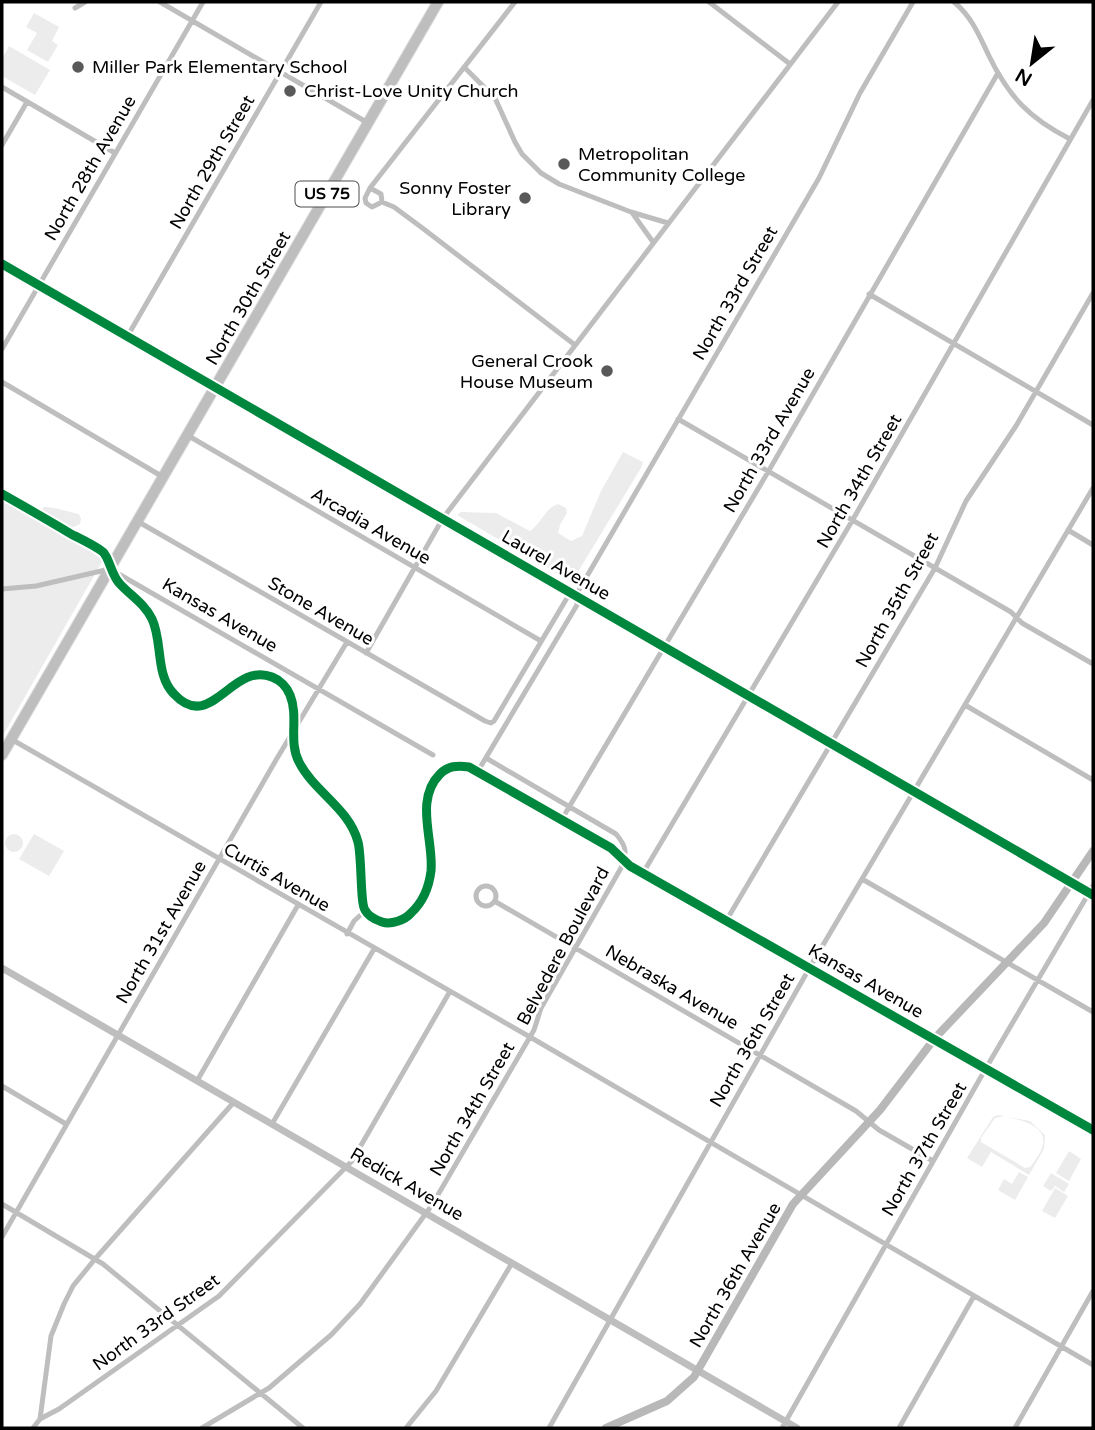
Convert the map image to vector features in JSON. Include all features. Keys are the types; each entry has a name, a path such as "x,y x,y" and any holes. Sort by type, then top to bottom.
{"highway":[{"name":"North 30th Street","path":"2,755 438,2"}],"main road":[{"name":"North 36th Avenue","path":"612,1427 667,1401 688,1384 698,1372 793,1204 869,1121 935,1038 1044,923 1093,851"}],"street":[{"path":"75,8 85,2"},
{"path":"160,2 368,123"},
{"name":"North 28th Avenue","path":"2,349 203,2"},
{"name":"North 29th Street","path":"127,337 321,2"},
{"path":"515,2 370,188 365,198 366,203 372,207 382,202 394,207 575,345"},
{"path":"709,2 790,64"},
{"path":"366,653 443,518 838,2"},
{"name":"North 33rd Street","path":"478,771 577,605 576,595 818,178 860,93 913,2"},
{"path":"954,2 973,22 1012,95 1027,112 1070,139"},
{"path":"464,67 495,98 515,142 540,172 559,184 631,212 668,223"},
{"name":"North 33rd Avenue","path":"562,819 768,471 998,73"},
{"path":"2,87 115,153"},
{"name":"North 34th Street","path":"643,873 852,521 1093,100"},
{"path":"2,145 27,102"},
{"path":"370,188 381,194 382,202"},
{"path":"631,212 653,242"},
{"name":"Laurel Avenue","path":"2,264 1091,894"},
{"name":"North 35th Street","path":"726,921 935,568 966,501 1003,448 1093,293"},
{"path":"869,295 1093,425"},
{"path":"2,382 163,477"},
{"path":"678,419 1011,612 1093,664"},
{"name":"Arcadia Avenue","path":"187,435 541,641"},
{"name":"North 36th Street","path":"549,1428 810,967 1093,488"},
{"name":"Kansas Avenue","path":"2,494 103,552 110,569 433,755"},
{"name":"Stone Avenue","path":"137,521 491,723"},
{"path":"1068,530 1093,545"},
{"path":"2,589 36,586 110,569 118,583 137,599 150,616 158,637 164,678 176,696 189,704 205,705 219,699 234,684 246,677 272,677 281,682 290,694 295,751 304,771 347,818 357,838 365,911 347,934"},
{"name":"North 33rd Street","path":"491,723 567,598 576,595"},
{"name":"North 31st Avenue","path":"2,1237 347,642"},
{"path":"965,705 1093,780"},
{"name":"Curtis Avenue","path":"11,739 449,993 530,1037"},
{"path":"486,758 616,834 625,845 627,852 624,860"},
{"name":"Belvedere Boulevard","path":"365,911 388,923 409,916 418,906 427,889 431,868 428,792 446,769 463,766 478,771 611,848 624,860 618,875 541,1008 530,1037 801,1195"},
{"name":"Kansas Avenue","path":"624,860 1093,1130"},
{"path":"862,879 1093,1012"},
{"name":"North 37th Street","path":"784,1425 986,1068 1091,894 1093,886"},
{"name":"Nebraska Avenue","path":"496,902 760,1054 933,1161"},
{"path":"197,1081 298,905"},
{"path":"272,1124 374,949"},
{"name":"Redick Avenue","path":"2,968 611,1319 784,1425 797,1428"},
{"path":"346,1167 352,1161 449,993"},
{"name":"North 34th Street","path":"202,1428 260,1393 294,1367 348,1317 427,1213 530,1037"},
{"path":"2,1086 66,1124"},
{"path":"40,1419 46,1365 56,1322 74,1286 234,1102"},
{"name":"North 33rd Street","path":"33,1428 40,1419 59,1409 178,1327 232,1284 346,1167"},
{"path":"801,1195 1093,1365"},
{"path":"2,1204 95,1259 303,1428"},
{"path":"407,1428 436,1391 512,1263"},
{"path":"1016,1428 1093,1291"},
{"path":"899,1428 974,1296"}],"shaded area":[{"path":"34,13 59,27 52,41 58,45 48,62 27,50 37,33 26,27"},
{"path":"9,46 50,70 35,95 2,76 2,59"},
{"path":"623,452 643,462 641,468 576,575 568,580 457,515 461,512 496,513 530,531 549,509 558,504 566,508 567,513 558,533 571,541 582,536 601,491"},
{"path":"7,490 33,515 37,515 44,507 79,514 80,524 61,533 101,556 103,560 2,737 2,491"},
{"path":"10,834 18,834 23,843 21,850 10,852 5,847 5,839"},
{"path":"34,834 64,851 49,876 19,859"},
{"path":"1004,1116 995,1118 981,1142 1025,1168 1030,1167 1038,1155 1043,1146 1043,1138 1035,1127 1006,1116 1030,1121 1045,1135 1044,1149 1029,1175 991,1152 982,1167 967,1158 993,1117"},
{"path":"1069,1151 1081,1159 1069,1181 1056,1173"},
{"path":"1019,1172 1028,1177 1015,1200 998,1190 1004,1179 1012,1184"},
{"path":"1051,1173 1069,1184 1064,1192 1055,1186 1051,1191 1043,1186"},
{"path":"1055,1188 1068,1196 1055,1218 1042,1211"}],"cycle path":[{"path":"2,264 1093,895"},
{"path":"2,494 103,552 117,580 149,613 155,628 164,678 174,694 187,704 199,706 211,702 245,679 258,675 272,677 285,687 293,703 294,746 299,762 305,773 347,819 353,830 359,849 363,906 375,919 386,923 402,920 422,899 431,871 427,808 432,784 446,769 469,767 611,848 630,866 1093,1130"}],"place":[{"name":"Miller Park Elementary School","path":"78,67"},
{"name":"Christ-Love Unity Church","path":"290,91"},
{"name":"Metropolitan Community College","path":"564,164"},
{"name":"Sonny Foster Library","path":"525,198"},
{"name":"General Crook House Museum","path":"607,371"}]}
